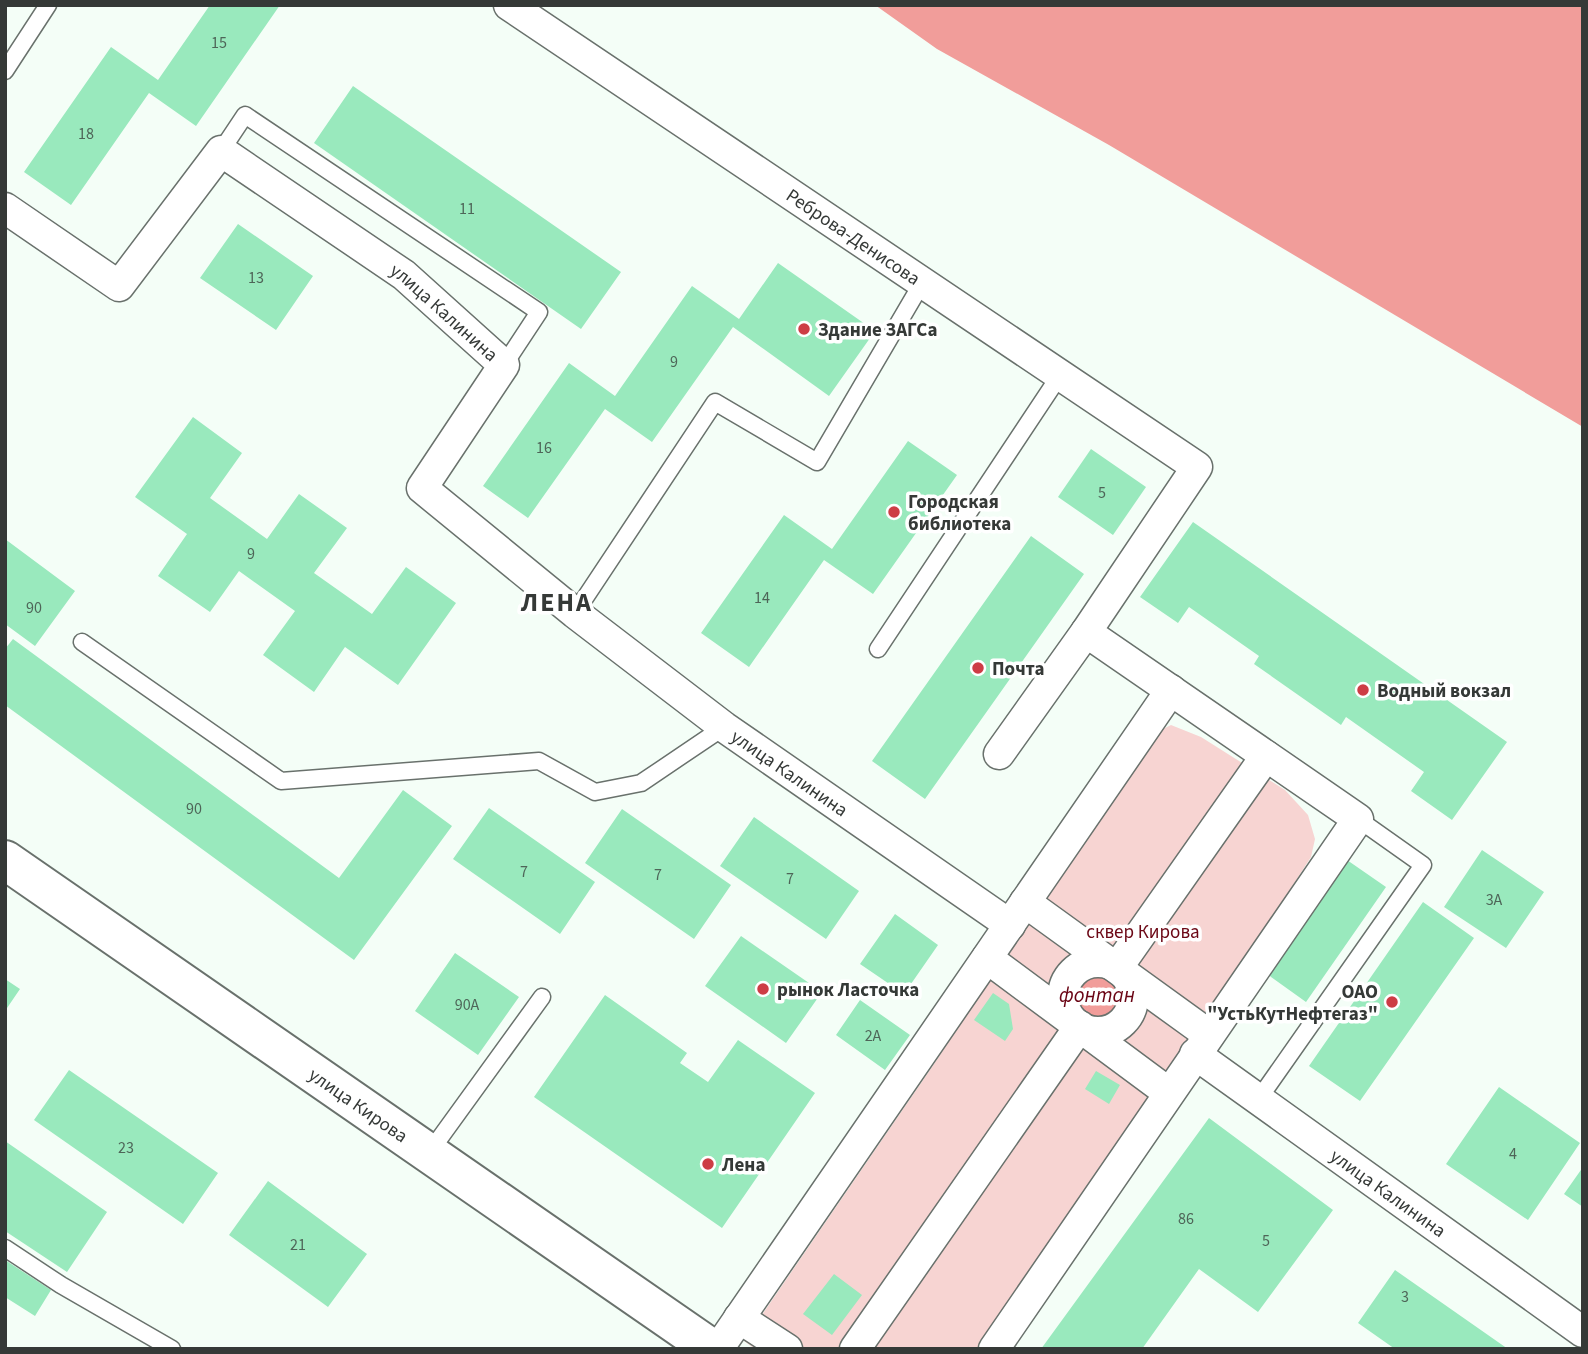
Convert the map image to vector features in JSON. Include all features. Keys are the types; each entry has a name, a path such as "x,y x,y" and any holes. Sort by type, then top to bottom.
{"main road":[{"name":"улица Кирова","path":"5,860 712,1349"}],"street":[{"name":"Реброва-Денисова","path":"509,5 1197,467 1086,632"},
{"path":"5,208 119,286 221,151"},
{"name":"улица Калинина","path":"221,151 404,275 504,365 422,488 575,613 724,727 1017,913 1117,968 1202,1044 1258,1100 1583,1332"},
{"path":"993,1349 1358,819 1086,632 999,754"},
{"path":"718,1349 1171,690"},
{"path":"1117,968 1266,756"},
{"path":"987,958 1169,1093"},
{"path":"1094,962 1117,968 1127,978 1132,989 1131,1007 1125,1019 1113,1028 1098,1032 1071,1020 1063,999 1065,986 1072,974 1084,965 1094,962"},
{"path":"855,1349 1080,1026"},
{"path":"739,1318 788,1349"}],"lane":[{"path":"5,71 48,5"},
{"path":"221,151 245,115 539,312 504,365"},
{"path":"575,613 715,402 817,462 922,283"},
{"path":"878,649 1060,375"},
{"path":"82,642 281,781 539,761 595,792 640,783 724,727"},
{"path":"1258,1100 1423,865 1358,819"},
{"path":"429,1153 542,997"},
{"path":"5,1248 61,1285 173,1349"}],"green space":[{"name":"сквер Кирова","path":"1171,725 1201,737 1285,790 1308,815 1315,839 1311,857 1209,1017 980,1349 755,1349 744,1341 934,1064 1147,737"}],"water":[{"path":"875,5 1583,5 1583,427 1109,145 937,49"},
{"name":"фонтан","path":"1094,968 1123,986 1122,1006 1115,1016 1103,1021 1092,1021 1082,1015 1074,1007 1071,996 1072,985 1080,975"}],"building":[{"path":"210,5 280,5 196,126 149,93 71,205 24,172 111,47 158,80"},
{"path":"353,86 621,272 581,329 314,143"},
{"path":"238,224 313,276 276,330 200,278"},
{"path":"778,263 875,331 829,396 733,327 652,442 605,409 528,518 483,486 569,363 615,396 692,286 739,319"},
{"path":"193,417 242,453 210,498 267,539 299,494 347,528 314,573 372,614 406,567 456,603 398,685 345,647 314,692 263,655 295,611 239,571 210,612 158,576 187,534 135,497"},
{"path":"908,441 957,475 873,594 824,560 749,667 701,633 784,515 832,549"},
{"path":"1091,449 1146,487 1113,535 1058,497"},
{"name":"Водный вокзал","path":"1193,522 1507,742 1452,820 1411,791 1424,772 1346,717 1341,725 1254,664 1259,656 1189,607 1178,623 1140,597"},
{"name":"Почта","path":"1031,536 1084,574 925,799 872,761"},
{"path":"5,539 75,591 35,646 5,624"},
{"path":"13,639 339,878 403,790 452,826 354,960 5,705 5,649"},
{"path":"489,808 595,882 560,934 453,859"},
{"path":"622,809 731,885 694,939 585,863"},
{"path":"754,817 859,891 826,939 720,866"},
{"path":"1482,850 1544,892 1506,948 1444,907"},
{"path":"1347,860 1386,887 1306,1002 1267,974"},
{"name":"ОАО \"УстьКутНефтегаз\"","path":"1423,902 1474,938 1360,1101 1309,1066"},
{"path":"895,914 938,945 904,994 860,964"},
{"name":"рынок Ласточка","path":"741,936 822,992 786,1043 705,986"},
{"path":"455,953 519,997 478,1055 415,1011"},
{"path":"5,979 20,989 5,1011"},
{"path":"993,993 1009,1004 1013,1029 1005,1041 974,1020"},
{"path":"605,995 687,1053 680,1063 708,1082 738,1040 815,1093 722,1228 534,1097"},
{"path":"860,1000 910,1035 885,1070 836,1035"},
{"path":"69,1070 218,1173 183,1224 34,1120"},
{"path":"1096,1071 1120,1085 1109,1104 1085,1089"},
{"path":"1499,1087 1580,1143 1528,1220 1446,1164"},
{"path":"1209,1118 1333,1210 1258,1312 1199,1269 1142,1349 1041,1349"},
{"path":"5,1141 107,1212 67,1272 5,1231"},
{"path":"1583,1167 1583,1207 1564,1194"},
{"path":"268,1181 367,1254 328,1307 229,1235"},
{"path":"5,1260 51,1290 35,1316 5,1297"},
{"path":"1395,1270 1508,1349 1395,1349 1358,1323"},
{"path":"834,1274 862,1295 832,1335 803,1314"}],"place":[{"name":"Здание ЗАГСа","path":"804,329"},
{"name":"Городская библиотека","path":"894,512"},
{"name":"Почта","path":"978,668"},
{"name":"Водный вокзал","path":"1363,690"},
{"name":"рынок Ласточка","path":"763,989"},
{"name":"ОАО \"УстьКутНефтегаз\"","path":"1392,1002"},
{"name":"Лена","path":"708,1164"}],"district":[{"name":"ЛЕНА","path":"557,602"}]}
